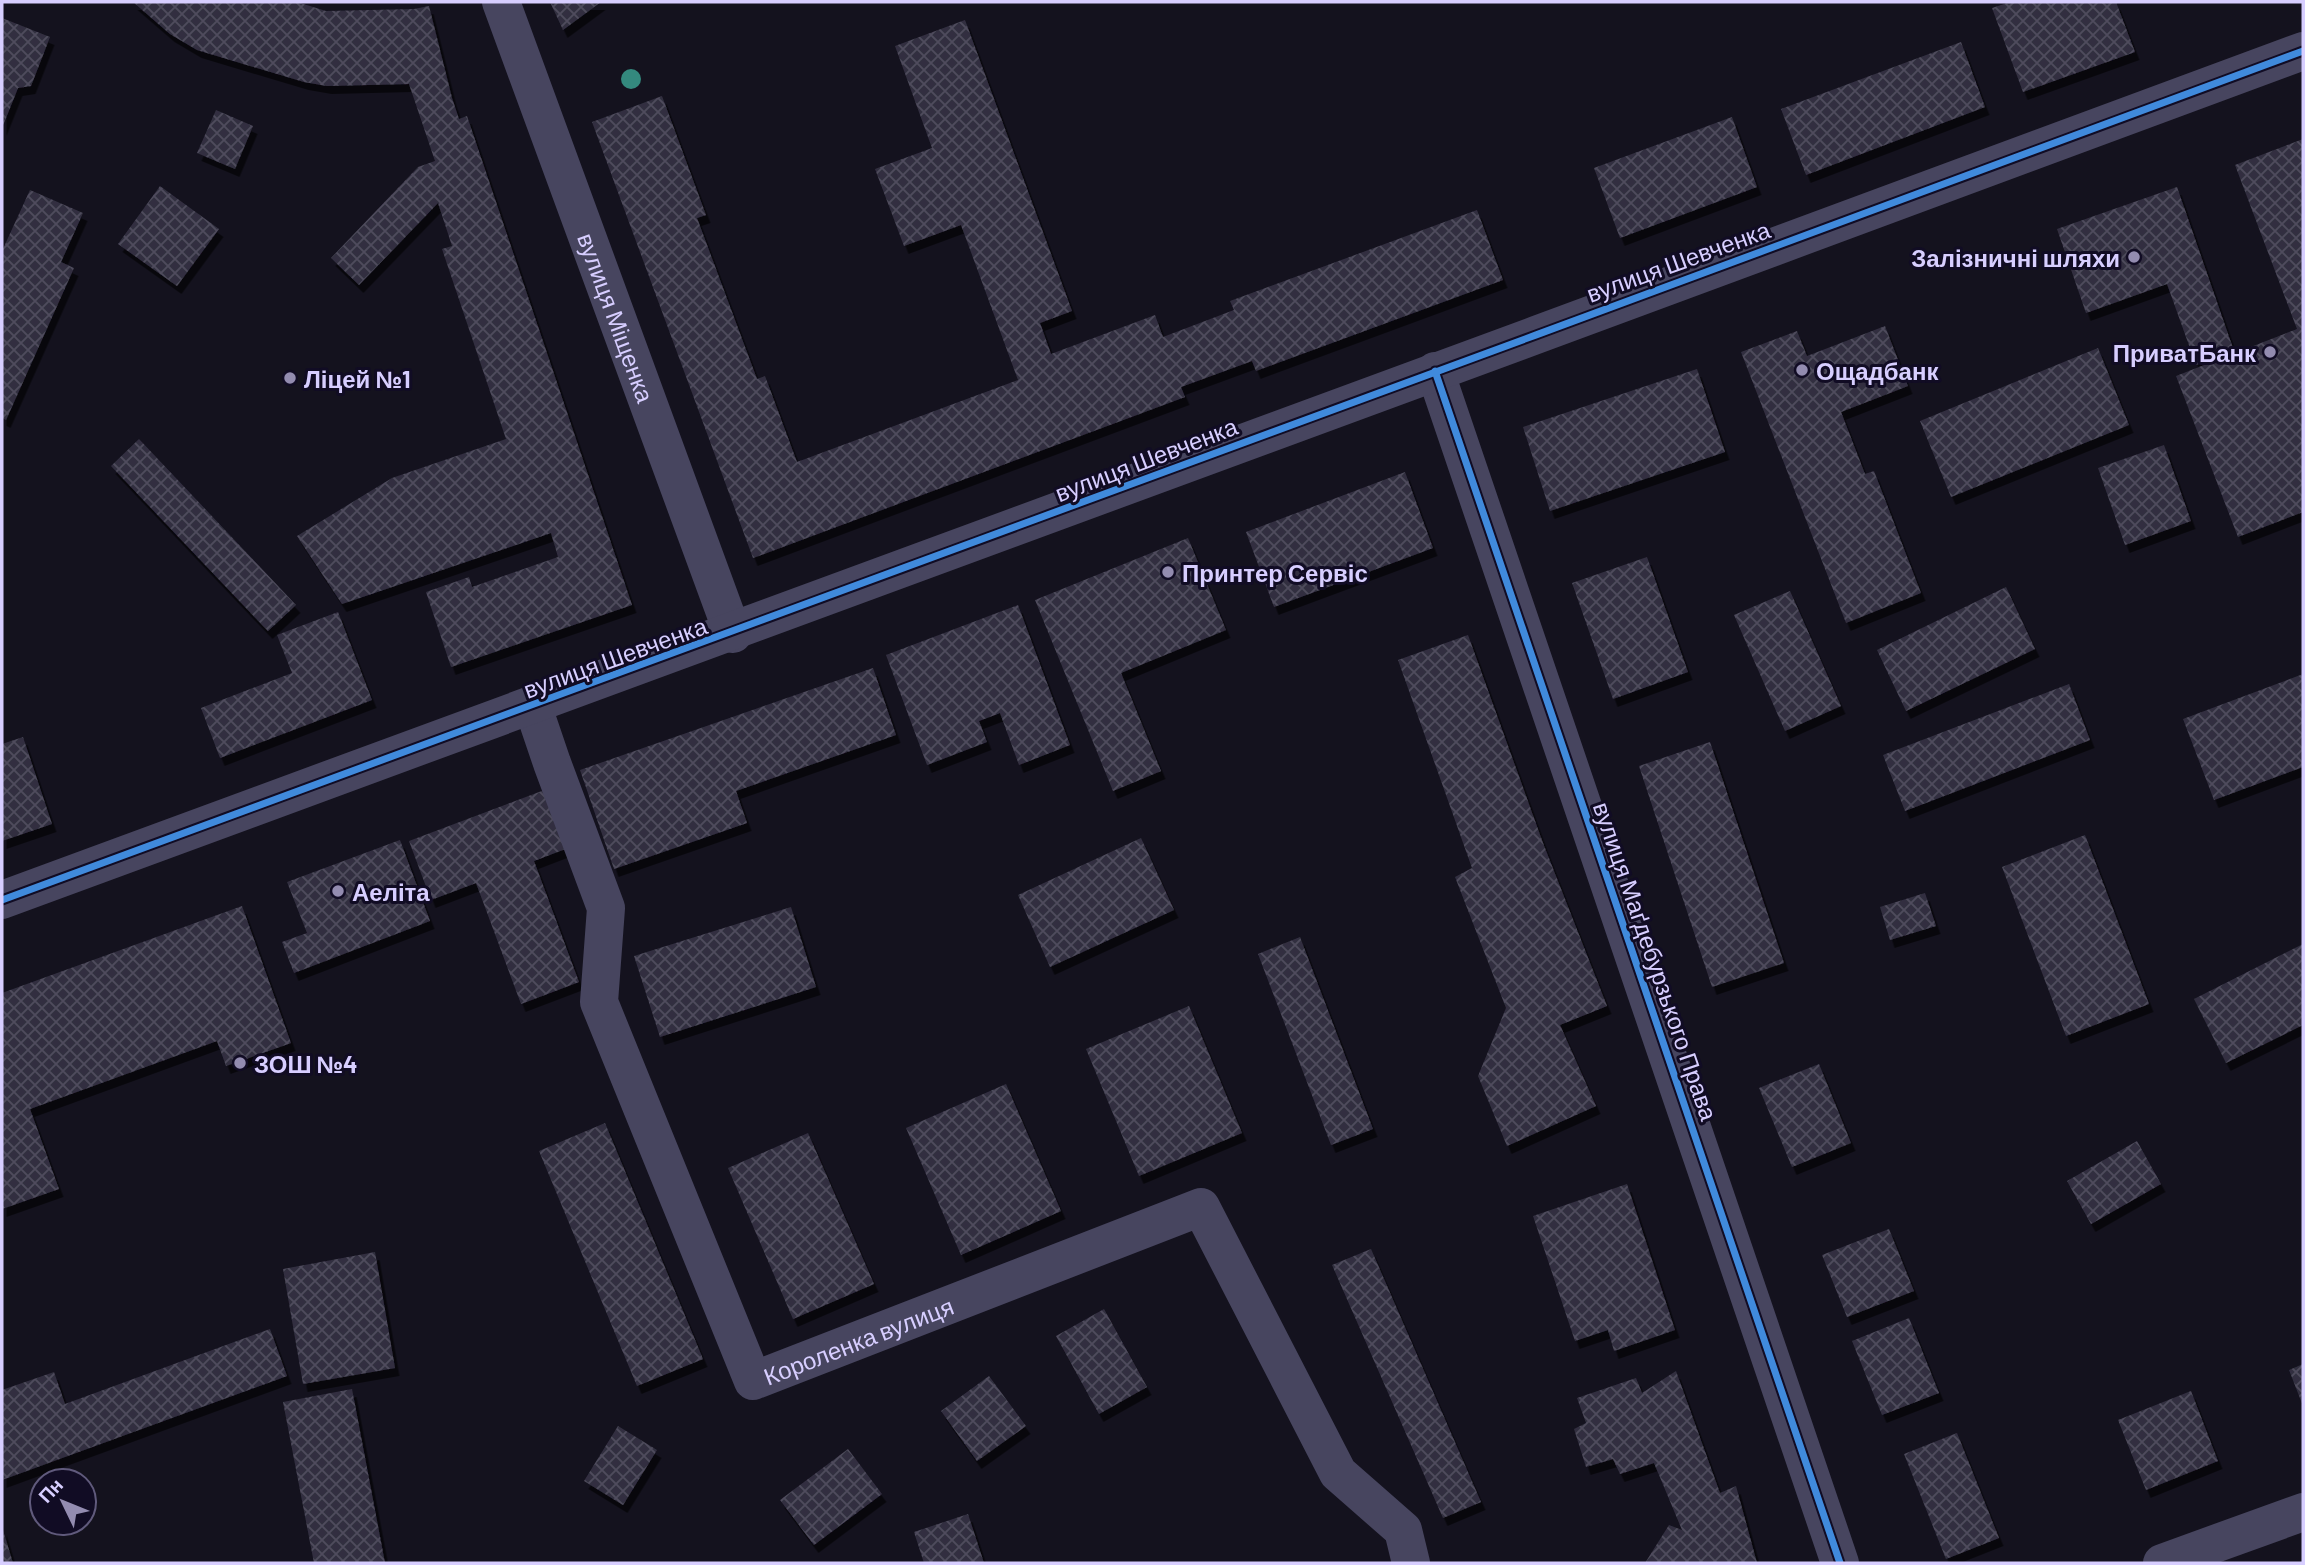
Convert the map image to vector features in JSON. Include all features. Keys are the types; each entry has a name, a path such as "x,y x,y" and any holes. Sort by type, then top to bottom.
{"street":[{"name":"вулиця Міщенка","path":"501,2 733,634"},
{"name":"вулиця Шевченка","path":"2,900 733,634 2303,51"},
{"name":"вулиця Маґдебурзького Права","path":"1435,372 1840,1563"},
{"name":"Короленка вулиця","path":"533,707 606,908 600,1002 753,1381 1201,1207 1338,1473 1403,1530 1411,1563"},
{"path":"2162,1563 2303,1512"}],"building":[{"path":"133,2 297,2 326,11 414,9 429,6 459,119 467,116 632,605 451,667 426,592 469,577 472,587 558,557 551,533 342,604 297,536 392,478 506,439 442,249 452,246 438,203 359,285 331,258 418,167 435,161 409,84 327,86 304,82 197,50 170,34"},
{"path":"550,2 601,2 563,30"},
{"path":"2010,2 2116,2 2135,52 2023,92 1992,8"},
{"path":"2,18 50,37 31,86 18,88 2,128"},
{"path":"965,20 1072,311 1040,323 1051,354 1155,315 1163,337 1234,310 1230,301 1477,210 1503,280 1256,371 1252,361 1181,387 1185,397 753,558 592,122 662,96 706,215 697,218 757,379 765,376 797,462 1018,380 961,225 904,246 875,169 932,148 895,46"},
{"path":"1961,42 1985,107 1806,175 1781,109"},
{"path":"216,110 253,126 235,169 197,153"},
{"path":"1732,117 1757,187 1620,238 1594,168"},
{"name":"ПриватБанк","path":"2303,139 2303,512 2238,537 2176,376 2297,329 2235,165"},
{"path":"160,186 219,229 177,286 118,244"},
{"name":"Залізничні шляхи","path":"2177,187 2234,351 2196,365 2167,284 2086,313 2057,229"},
{"path":"30,190 83,213 61,262 74,268 6,420 2,418 2,251"},
{"path":"1885,326 1908,386 1841,412 1865,474 1874,471 1921,593 1846,623 1741,352 1797,331 1807,356"},
{"path":"2098,348 2129,425 1951,497 1920,421"},
{"path":"1697,369 1725,452 1550,511 1523,427"},
{"path":"139,439 296,605 268,631 111,466"},
{"path":"2164,445 2191,521 2125,545 2098,468"},
{"path":"1405,472 1433,548 1274,607 1246,532"},
{"path":"1188,538 1226,630 1121,673 1161,771 1113,791 1035,600"},
{"path":"1647,557 1688,672 1613,699 1572,583"},
{"path":"2006,587 2035,649 1906,711 1877,650"},
{"path":"1790,591 1841,706 1785,731 1734,615"},
{"path":"1018,605 1070,745 1019,765 1000,713 979,721 987,742 927,765 886,655"},
{"path":"338,612 372,700 220,758 201,708 292,673 277,635"},
{"path":"1468,635 1543,843 1607,1006 1560,1025 1596,1106 1507,1146 1478,1076 1506,1008 1455,877 1472,868 1398,660"},
{"path":"873,668 896,735 736,791 747,823 614,869 580,770"},
{"path":"2303,674 2303,767 2214,800 2183,719"},
{"path":"2069,684 2090,740 1905,811 1883,755"},
{"path":"23,737 52,824 2,841 2,744"},
{"path":"1710,742 1784,963 1712,987 1639,766"},
{"path":"547,789 568,848 534,861 579,982 521,1004 476,883 431,900 409,841"},
{"path":"2085,835 2149,1004 2066,1036 2002,867"},
{"path":"1141,838 1174,910 1050,967 1018,895"},
{"path":"400,840 430,921 294,973 282,942 307,933 287,882"},
{"path":"1925,893 1936,926 1890,940 1880,907"},
{"name":"ЗОШ №4","path":"242,906 291,1043 226,1066 217,1041 30,1109 59,1189 2,1209 2,993"},
{"path":"791,907 816,987 660,1037 634,956"},
{"path":"1300,937 1373,1129 1331,1145 1258,954"},
{"path":"2303,944 2303,1025 2226,1063 2194,999"},
{"path":"1189,1006 1242,1133 1139,1176 1086,1049"},
{"path":"1819,1064 1851,1143 1792,1167 1759,1088"},
{"path":"1006,1084 1061,1211 961,1255 906,1128"},
{"path":"605,1123 703,1359 637,1386 539,1151"},
{"path":"808,1133 874,1284 793,1319 728,1168"},
{"path":"2137,1141 2161,1184 2091,1224 2067,1181"},
{"path":"1627,1184 1675,1330 1614,1351 1608,1330 1575,1341 1533,1216"},
{"path":"1889,1229 1914,1291 1847,1317 1822,1255"},
{"path":"1371,1249 1481,1502 1443,1518 1332,1265"},
{"path":"375,1252 395,1368 303,1384 283,1269"},
{"path":"1104,1309 1147,1387 1099,1414 1056,1336"},
{"path":"1909,1318 1939,1393 1882,1415 1852,1341"},
{"path":"270,1329 287,1376 38,1467 28,1467 28,1471 2,1480 2,1390 54,1372 65,1404"},
{"path":"2303,1364 2303,1406 2289,1370"},
{"path":"1676,1371 1720,1493 1736,1486 1757,1563 1645,1563 1669,1525 1682,1530 1654,1463 1620,1474 1613,1459 1586,1467 1574,1429 1586,1423 1577,1398 1636,1378 1642,1393"},
{"path":"989,1376 1026,1426 977,1461 941,1411"},
{"path":"352,1389 385,1563 314,1563 283,1402"},
{"path":"2191,1391 2218,1461 2146,1490 2118,1420"},
{"path":"618,1426 657,1450 623,1505 584,1481"},
{"path":"1957,1433 1999,1538 1946,1559 1904,1454"},
{"path":"848,1449 882,1494 814,1545 780,1500"},
{"path":"968,1514 984,1563 924,1563 914,1532"},
{"path":"2,1527 13,1563 2,1563"}],"cycle path":[{"path":"2,900 2303,51"},
{"path":"1435,371 1840,1563"}],"place":[{"name":"Залізничні шляхи","path":"2134,257"},
{"name":"ПриватБанк","path":"2270,352"},
{"name":"Ощадбанк","path":"1802,370"},
{"name":"Ліцей №1","path":"290,378"},
{"name":"Принтер Сервіс","path":"1168,572"},
{"name":"Аеліта","path":"338,891"},
{"name":"ЗОШ №4","path":"240,1063"}]}
